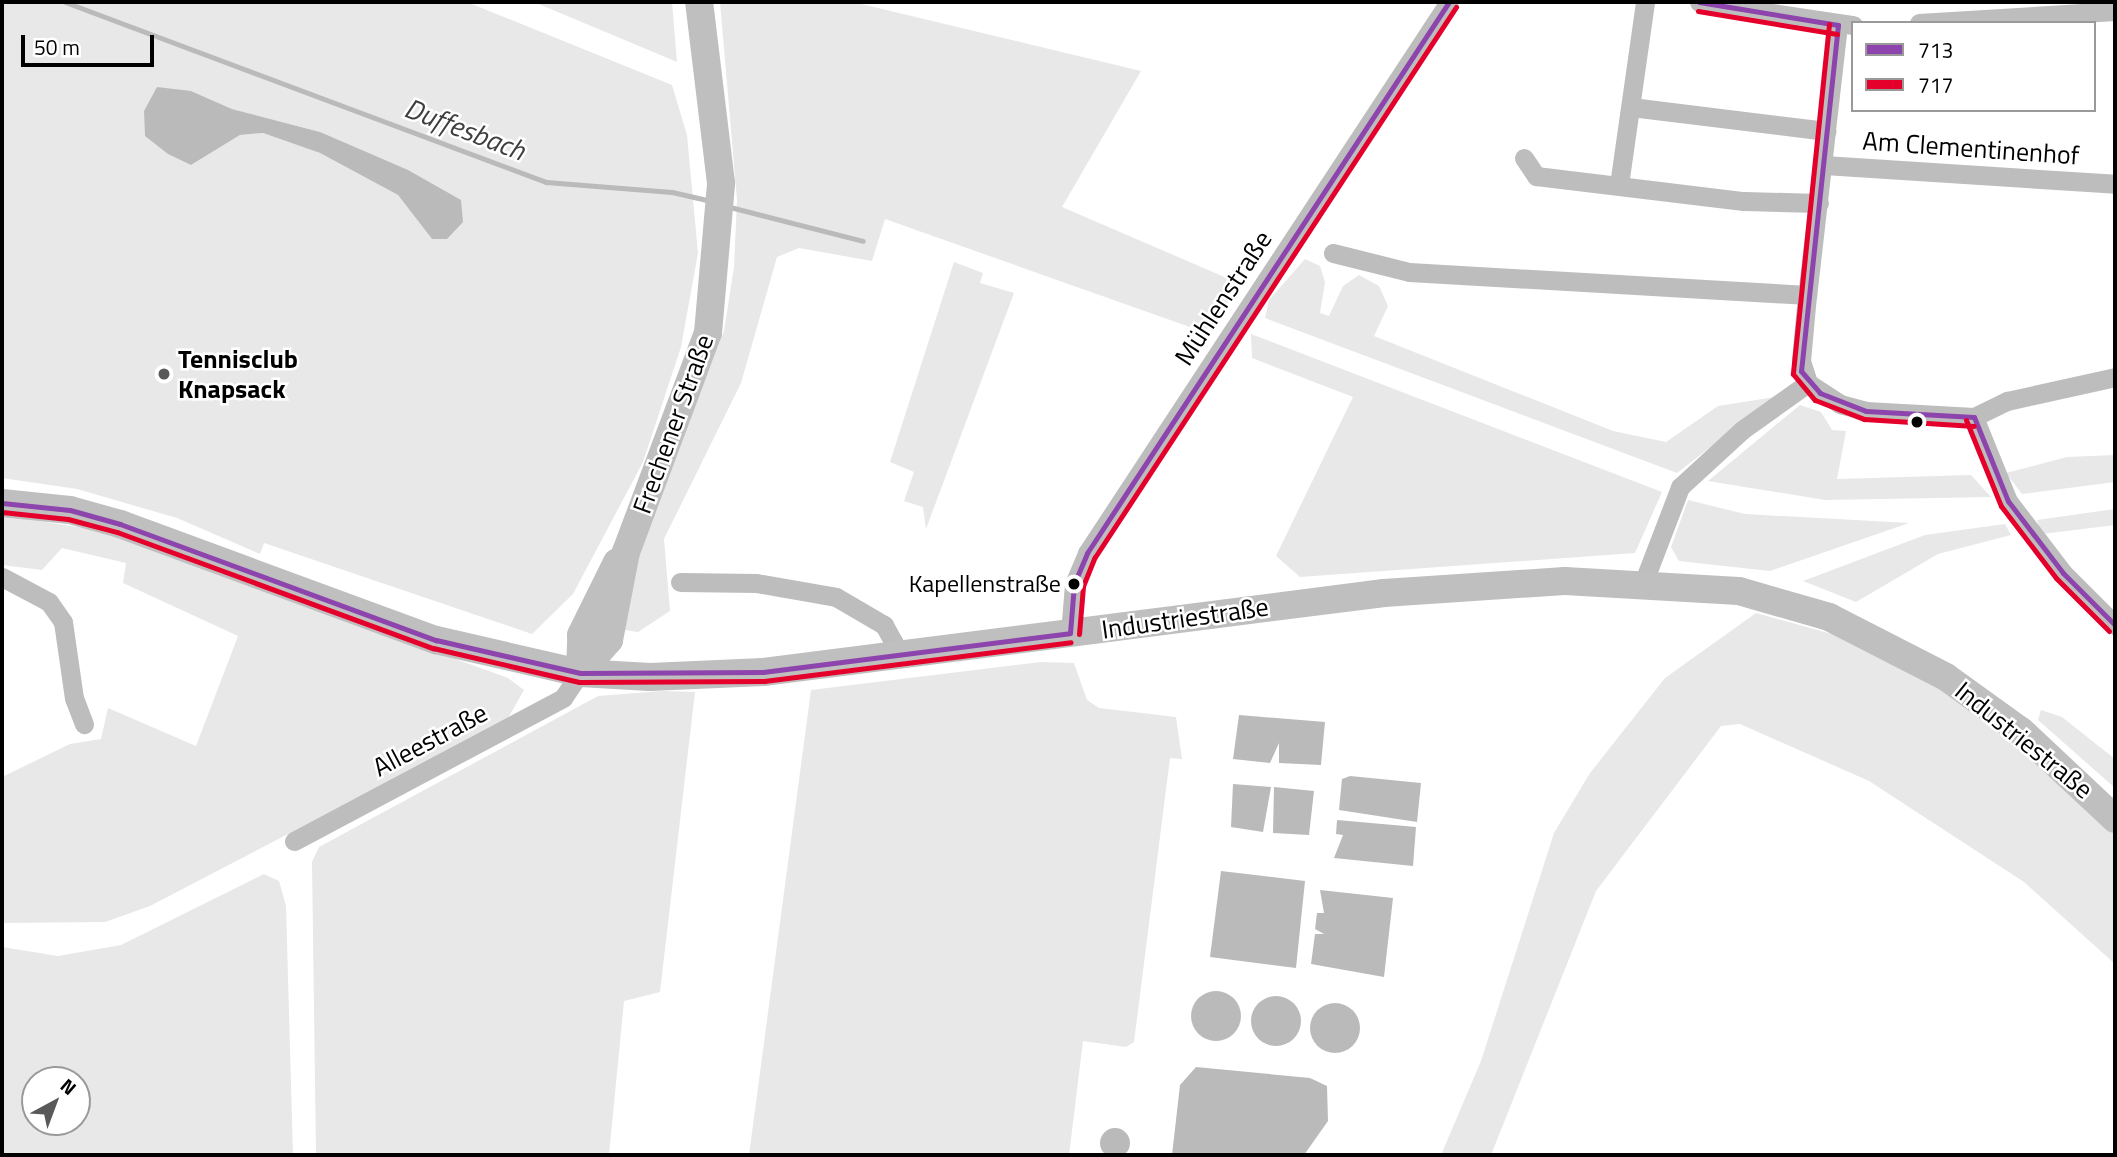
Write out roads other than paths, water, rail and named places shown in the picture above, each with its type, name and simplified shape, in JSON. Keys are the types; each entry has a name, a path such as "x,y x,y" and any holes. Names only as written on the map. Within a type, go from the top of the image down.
{"main road":[{"name":"Frechener Straße","path":"580,673 609,640 626,552 708,333 722,220 721,183 699,2"},
{"name":"Industriestraße","path":"2,503 69,510 120,524 436,640 580,673 763,672 1384,593 1644,581 1772,598 1852,626 1978,698 2115,819"}],"street":[{"name":"Mühlenstraße","path":"1070,634 1074,584 1087,553 1449,2"},
{"path":"1619,186 1645,2"},
{"path":"1699,2 1845,25 1827,131 1807,295 1801,371 1808,383 1840,404 1866,411 1974,417 2007,401 2115,377"},
{"path":"1939,21 2049,10 2115,11"},
{"path":"1631,107 1827,131"},
{"path":"1524,159 1536,176 1819,203"},
{"name":"Am Clementinenhof","path":"1824,165 2115,184"},
{"path":"1333,253 1409,272 1807,295"},
{"path":"1644,581 1680,487 1742,430 1808,383"},
{"path":"1974,417 1991,472 2020,520 2115,625"},
{"path":"2,577 49,601 63,622 74,698 84,724"},
{"path":"680,582 756,583 836,597 884,625 900,654"},
{"name":"Alleestraße","path":"293,841 563,698 580,673"}],"waterway":[{"name":"Duffesbach","path":"65,2 546,182 672,192 710,201"},
{"name":"Duffesbach","path":"726,206 863,241"}],"place":[{"name":"Tennisclub Knapsack","path":"164,374"},
{"name":"Kapellenstraße","path":"1074,584"}]}
